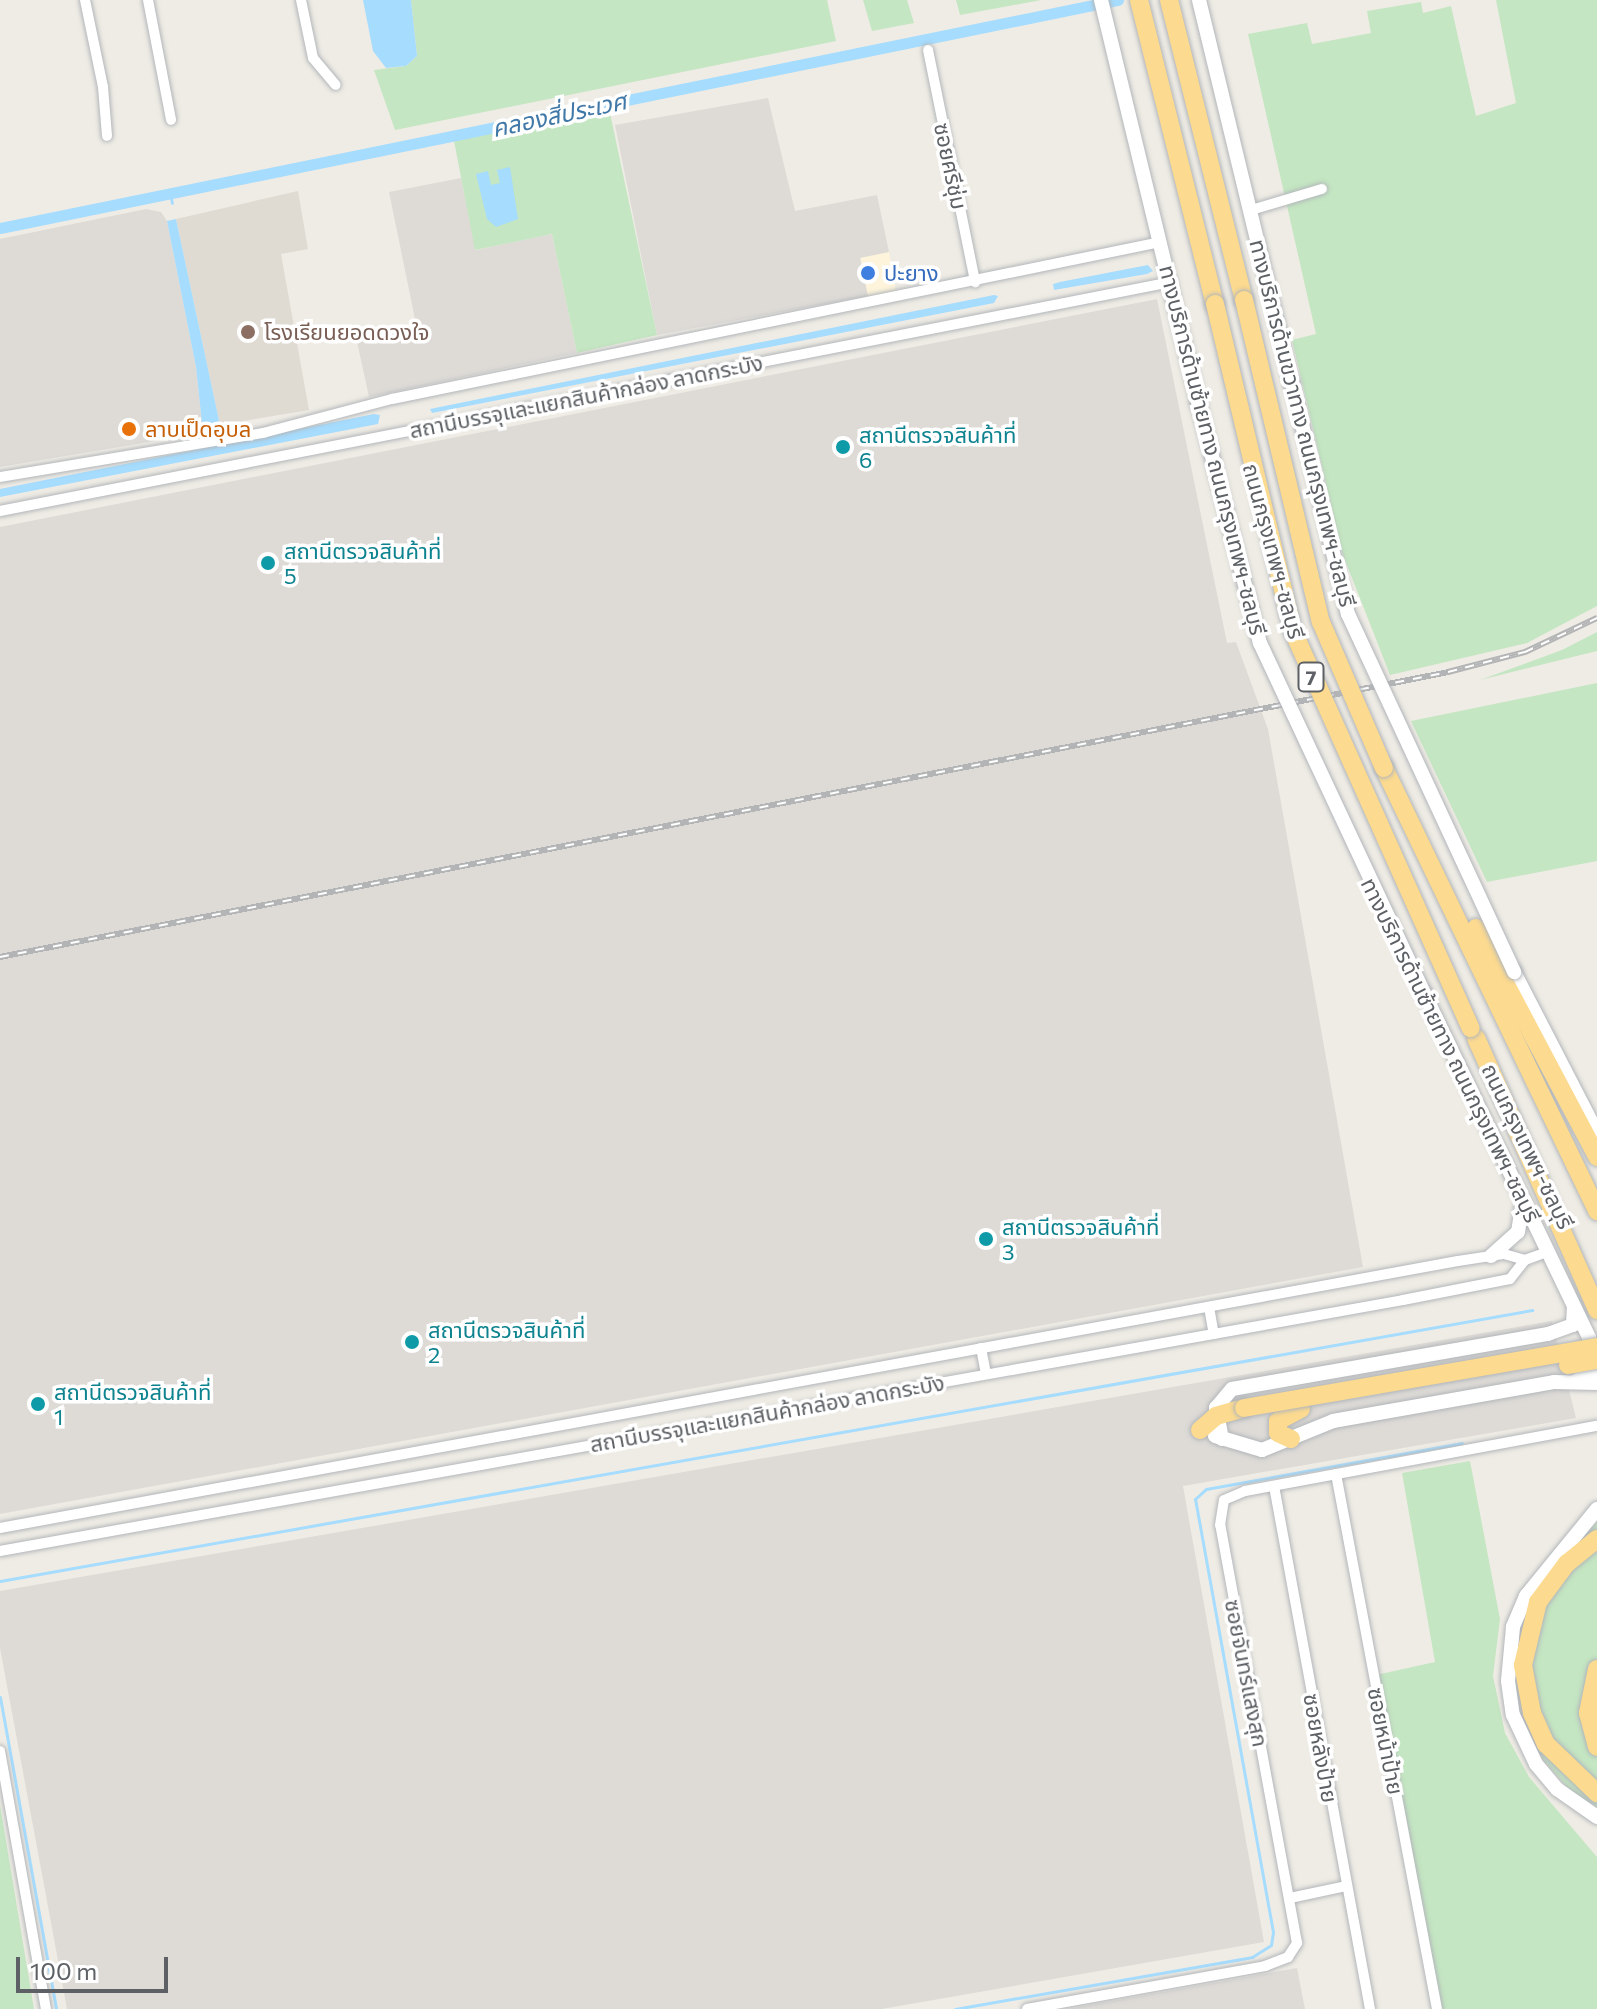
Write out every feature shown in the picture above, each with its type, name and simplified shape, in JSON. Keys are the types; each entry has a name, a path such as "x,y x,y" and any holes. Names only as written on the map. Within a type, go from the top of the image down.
{"highway":[{"name":"ถนนกรุงเทพฯ-ชลบุรี","path":"1139,0 1293,631 1474,1033 1597,1289"},
{"name":"ถนนกรุงเทพฯ-ชลบุรี","path":"1169,0 1321,622 1415,830 1597,1211"},
{"path":"1415,830 1467,911 1597,1157"},
{"path":"1474,1033 1597,1310"},
{"path":"1580,1177 1597,1196"},
{"path":"1200,1430 1216,1416 1244,1408 1597,1347"},
{"path":"1291,1439 1278,1433 1278,1421 1301,1409 1597,1360"},
{"path":"1597,1539 1567,1563 1538,1602 1523,1665 1532,1713 1546,1744 1597,1793"},
{"path":"1597,1669 1588,1713 1597,1747"}],"main road":[{"name":"ทางบริการด้านซ้ายทาง ถนนกรุงเทพฯ-ชลบุรี","path":"1101,0 1260,643 1589,1338 1593,1365 1591,1372 1576,1381"},
{"name":"ทางบริการด้านขวาทาง ถนนกรุงเทพฯ-ชลบุรี","path":"1199,0 1257,208 1292,383 1348,614 1514,972 1597,1133"},
{"path":"1491,1256 1518,1232 1523,1196"},
{"path":"1222,1439 1216,1416 1222,1395 1232,1389 1412,1361 1565,1329 1575,1319 1573,1303"},
{"path":"1200,1430 1262,1450 1333,1421 1576,1381 1597,1383"},
{"path":"1597,1509 1526,1596 1513,1627 1508,1681 1513,1715 1536,1764 1557,1789 1597,1817"}],"street":[{"path":"85,0 103,87 107,136"},
{"path":"148,0 171,120"},
{"path":"301,0 313,58 336,85"},
{"name":"ซอยศรีชุ่ม","path":"928,50 975,282"},
{"path":"1257,208 1322,189"},
{"name":"สถานีบรรจุและแยกสินค้ากล่อง ลาดกระบัง","path":"0,477 171,452 316,421 392,399 1161,242"},
{"name":"สถานีบรรจุและแยกสินค้ากล่อง ลาดกระบัง","path":"0,511 1172,282"},
{"path":"1525,1260 1547,1252"},
{"name":"สถานีบรรจุและแยกสินค้ากล่อง ลาดกระบัง","path":"0,1528 1491,1256 1525,1260"},
{"name":"สถานีบรรจุและแยกสินค้ากล่อง ลาดกระบัง","path":"0,1551 1510,1279 1525,1260"},
{"path":"1209,1307 1214,1334"},
{"path":"981,1348 986,1374"},
{"name":"ซอยจันทร์แสงสุก","path":"1027,2009 1265,1966 1288,1957 1297,1943 1219,1518 1229,1497 1597,1426"},
{"name":"ซอยหน้าป้าย","path":"1336,1474 1437,2009"},
{"name":"ซอยหลังป้าย","path":"1274,1486 1370,2009"},
{"path":"0,1751 46,2009"},
{"path":"1290,1898 1346,1886"}],"shaded area":[{"path":"768,98 795,211 877,195 889,252 860,258 868,296 657,335 615,125"},
{"path":"461,178 476,250 552,234 577,353 369,397 357,342 417,329 389,192"},
{"name":"โรงเรียนยอดดวงใจ","path":"298,191 308,249 281,254 309,410 220,425 176,219"},
{"path":"146,209 161,212 167,221 196,367 203,433 0,467 0,239"},
{"path":"889,252 896,291 867,296 860,257"},
{"path":"1157,299 1227,643 1236,642 1268,729 1363,1267 0,1514 0,527"},
{"path":"1552,1321 1576,1418 1183,1486 1264,1942 882,2009 67,2009 0,1648 0,1591"},
{"path":"1297,1968 1305,2009 1068,2009"}],"green space":[{"path":"411,0 827,0 836,41 395,130 374,70 406,66 417,56"},
{"path":"863,0 907,0 914,23 872,31"},
{"path":"956,0 1041,0 960,15"},
{"path":"1496,0 1597,0 1597,606 1527,643 1390,675 1343,555 1292,340 1316,334 1248,34 1307,23 1312,44 1371,33 1367,11 1421,2 1423,13 1451,6 1476,116 1516,103"},
{"path":"609,108 657,335 577,353 552,234 475,250 454,141"},
{"path":"1597,632 1597,651 1480,680 1562,650"},
{"path":"1597,683 1597,861 1487,882 1411,721"},
{"path":"1470,1461 1500,1619 1493,1676 1505,1733 1529,1777 1597,1857 1597,2009 1439,2009 1376,1675 1435,1662 1402,1473"},
{"path":"1597,1522 1597,1807 1571,1791 1543,1760 1523,1721 1514,1667 1522,1619 1569,1550"},
{"path":"0,1805 34,2009 0,2009"}],"water":[{"path":"363,0 411,0 417,56 406,66 386,68 373,51"},
{"path":"510,167 518,219 496,227 487,219 476,174 488,171 491,185 500,183 497,170"},
{"path":"176,219 220,425 203,433 196,367 167,221"},
{"path":"1148,265 1153,271 1147,274 1054,290 1053,284 1060,282"},
{"path":"998,296 994,303 432,413 430,409"},
{"path":"380,415 378,424 0,497 0,489"}],"waterway":[{"name":"คลองสี่ประเวศ","path":"0,228 1118,0"},
{"path":"170,193 172,203"},
{"path":"0,1581 1532,1310"},
{"path":"955,2009 1252,1957 1271,1945 1273,1932 1195,1499 1206,1489 1462,1443"},
{"path":"0,1697 56,2009"}],"railway":[{"path":"0,957 1448,672 1525,652 1597,618"}],"place":[{"name":"ปะยาง","path":"868,273"},
{"name":"โรงเรียนยอดดวงใจ","path":"248,332"},
{"name":"ลาบเป็ดอุบล","path":"129,429"},
{"name":"สถานีตรวจสินค้าที่ 6","path":"843,447"},
{"name":"สถานีตรวจสินค้าที่ 5","path":"268,563"},
{"name":"สถานีตรวจสินค้าที่ 3","path":"986,1239"},
{"name":"สถานีตรวจสินค้าที่ 2","path":"412,1342"},
{"name":"สถานีตรวจสินค้าที่ 1","path":"38,1404"}]}
